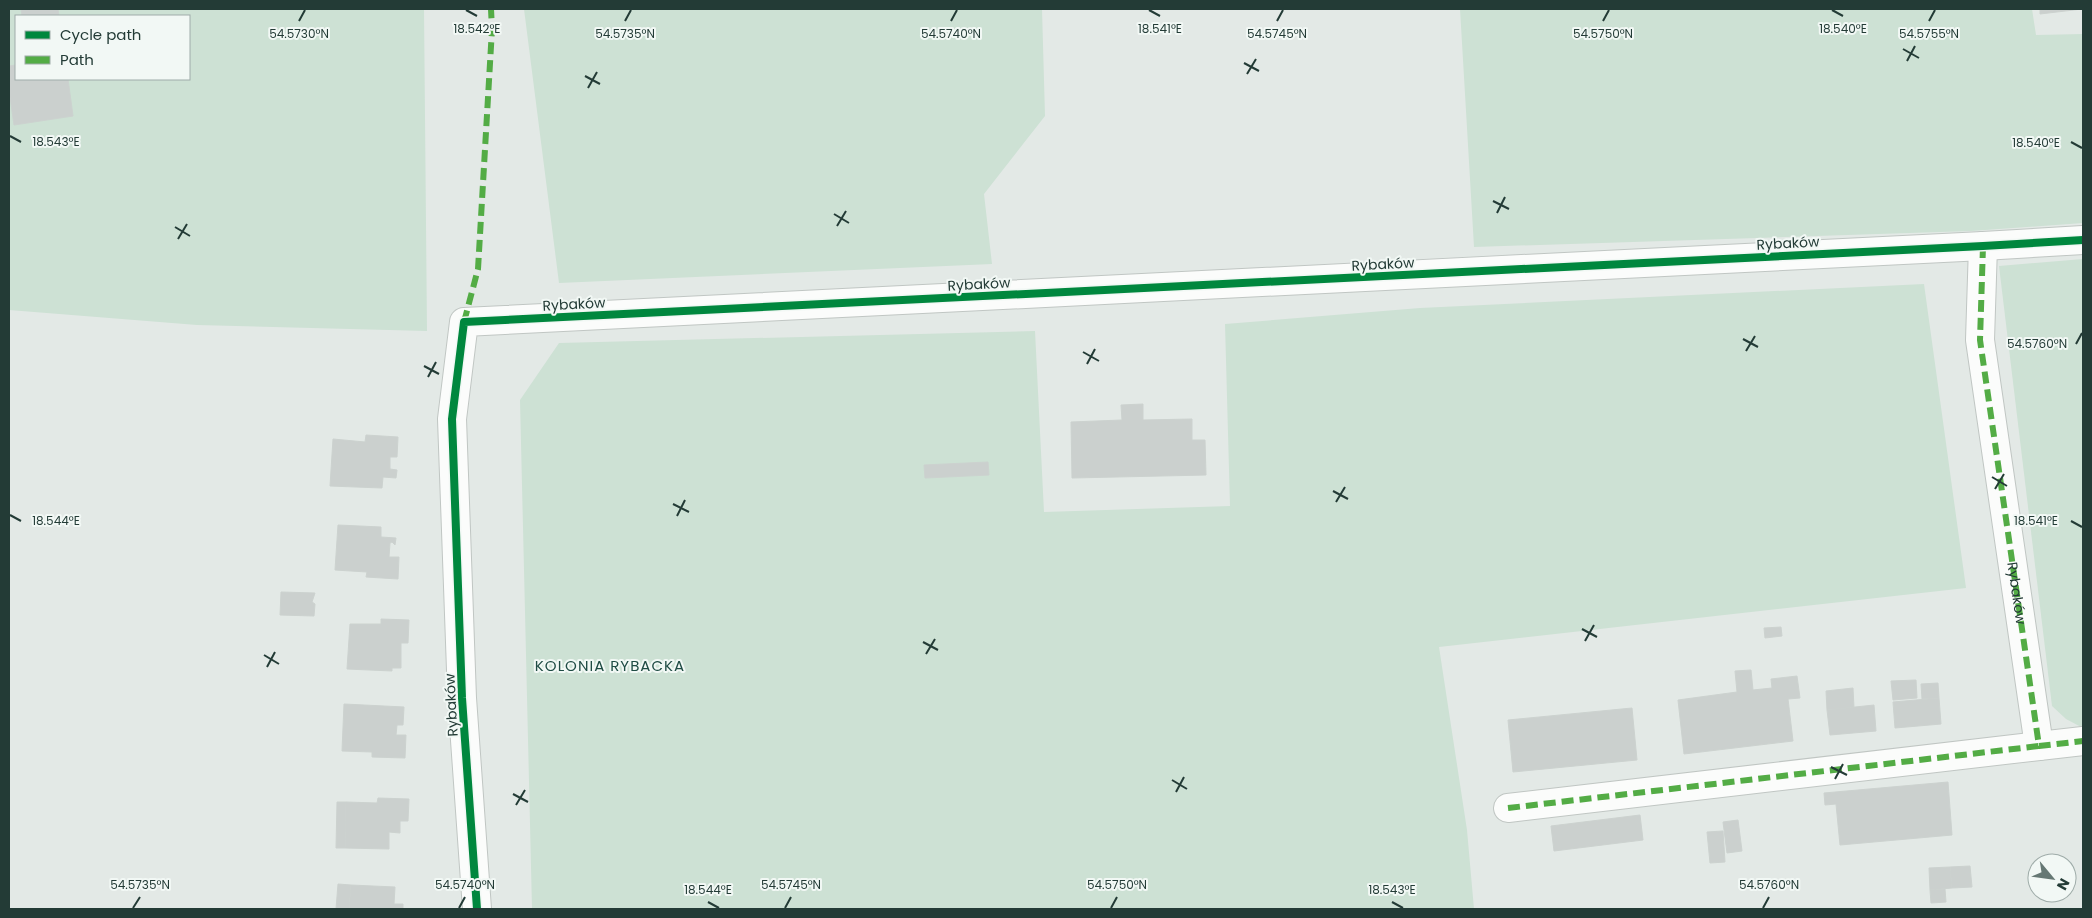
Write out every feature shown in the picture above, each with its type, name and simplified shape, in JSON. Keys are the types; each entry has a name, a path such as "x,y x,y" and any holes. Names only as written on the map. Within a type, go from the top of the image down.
{"street":[{"name":"Rybaków","path":"478,909 462,698 452,419 464,322 2083,240"},
{"name":"Rybaków","path":"1983,246 1980,340 2039,746"},
{"path":"1508,808 2083,741"}],"green space":[{"path":"9,9 424,9 427,331 197,325 9,310"},
{"path":"524,9 1042,9 1045,116 984,194 992,264 559,283"},
{"path":"1460,9 2032,9 2036,35 2083,34 2083,223 1971,231 1474,247"},
{"path":"2083,259 2083,728 2066,719 2052,706 1999,266"},
{"path":"1924,284 1966,588 1439,647 1467,830 1474,909 532,909 520,400 559,343 1035,331 1044,512 1230,506 1225,324 1420,308"}],"building":[{"path":"21,9 58,9 59,15 22,15"},
{"path":"2040,9 2082,9 2040,14"},
{"path":"15,65 15,80 68,80 73,116 14,125 9,90 9,66"},
{"path":"1143,404 1143,420 1192,419 1192,440 1205,440 1206,475 1072,478 1071,422 1122,420 1121,405"},
{"path":"366,435 398,437 397,457 390,457 390,469 397,470 396,478 383,477 382,488 330,486 333,439 365,442"},
{"path":"988,462 989,475 925,478 924,465"},
{"path":"338,525 381,527 381,537 396,538 395,545 392,542 390,543 389,557 399,557 398,579 366,577 367,572 335,570"},
{"path":"281,592 315,593 312,602 315,604 314,616 280,615"},
{"path":"381,619 409,620 408,643 401,643 401,668 392,668 392,671 347,669 350,624 381,624"},
{"path":"1781,627 1782,636 1765,638 1764,628"},
{"path":"1751,670 1753,690 1772,688 1771,679 1797,676 1800,698 1788,699 1793,741 1684,754 1678,700 1737,692 1735,671"},
{"path":"1916,680 1917,698 1893,700 1891,681"},
{"path":"1938,683 1939,698 1922,699 1921,684"},
{"path":"1853,688 1854,708 1827,710 1826,691"},
{"path":"1939,698 1941,724 1895,728 1893,702"},
{"path":"344,704 404,707 403,725 397,725 396,735 406,735 405,758 372,757 372,752 342,751"},
{"path":"1874,705 1876,731 1830,735 1827,710"},
{"path":"1632,708 1637,760 1513,772 1508,720"},
{"path":"1948,782 1952,835 1840,845 1836,804 1825,805 1824,793"},
{"path":"378,798 409,799 408,821 400,821 400,833 389,832 389,849 345,848 346,802 377,803"},
{"path":"337,802 346,802 345,848 336,848"},
{"path":"1640,815 1643,840 1554,851 1551,826"},
{"path":"1738,820 1742,851 1727,853 1723,822"},
{"path":"1723,831 1725,862 1710,863 1707,832"},
{"path":"1970,866 1972,887 1952,888 1950,867"},
{"path":"1950,867 1952,888 1930,890 1929,868"},
{"path":"338,884 351,885 349,909 336,909"},
{"path":"351,885 395,887 394,904 403,904 403,909 349,909"},
{"path":"1945,889 1946,902 1931,903 1930,890"}],"marked path":[{"path":"464,322 478,269 492,29 491,9"},
{"path":"1983,246 1980,340 2039,746 2083,741"},
{"path":"1508,808 2039,746"}],"cycle path":[{"path":"477,909 462,698 452,419 464,322 2083,240"}],"district":[{"name":"KOLONIA RYBACKA","path":"610,665"}]}
